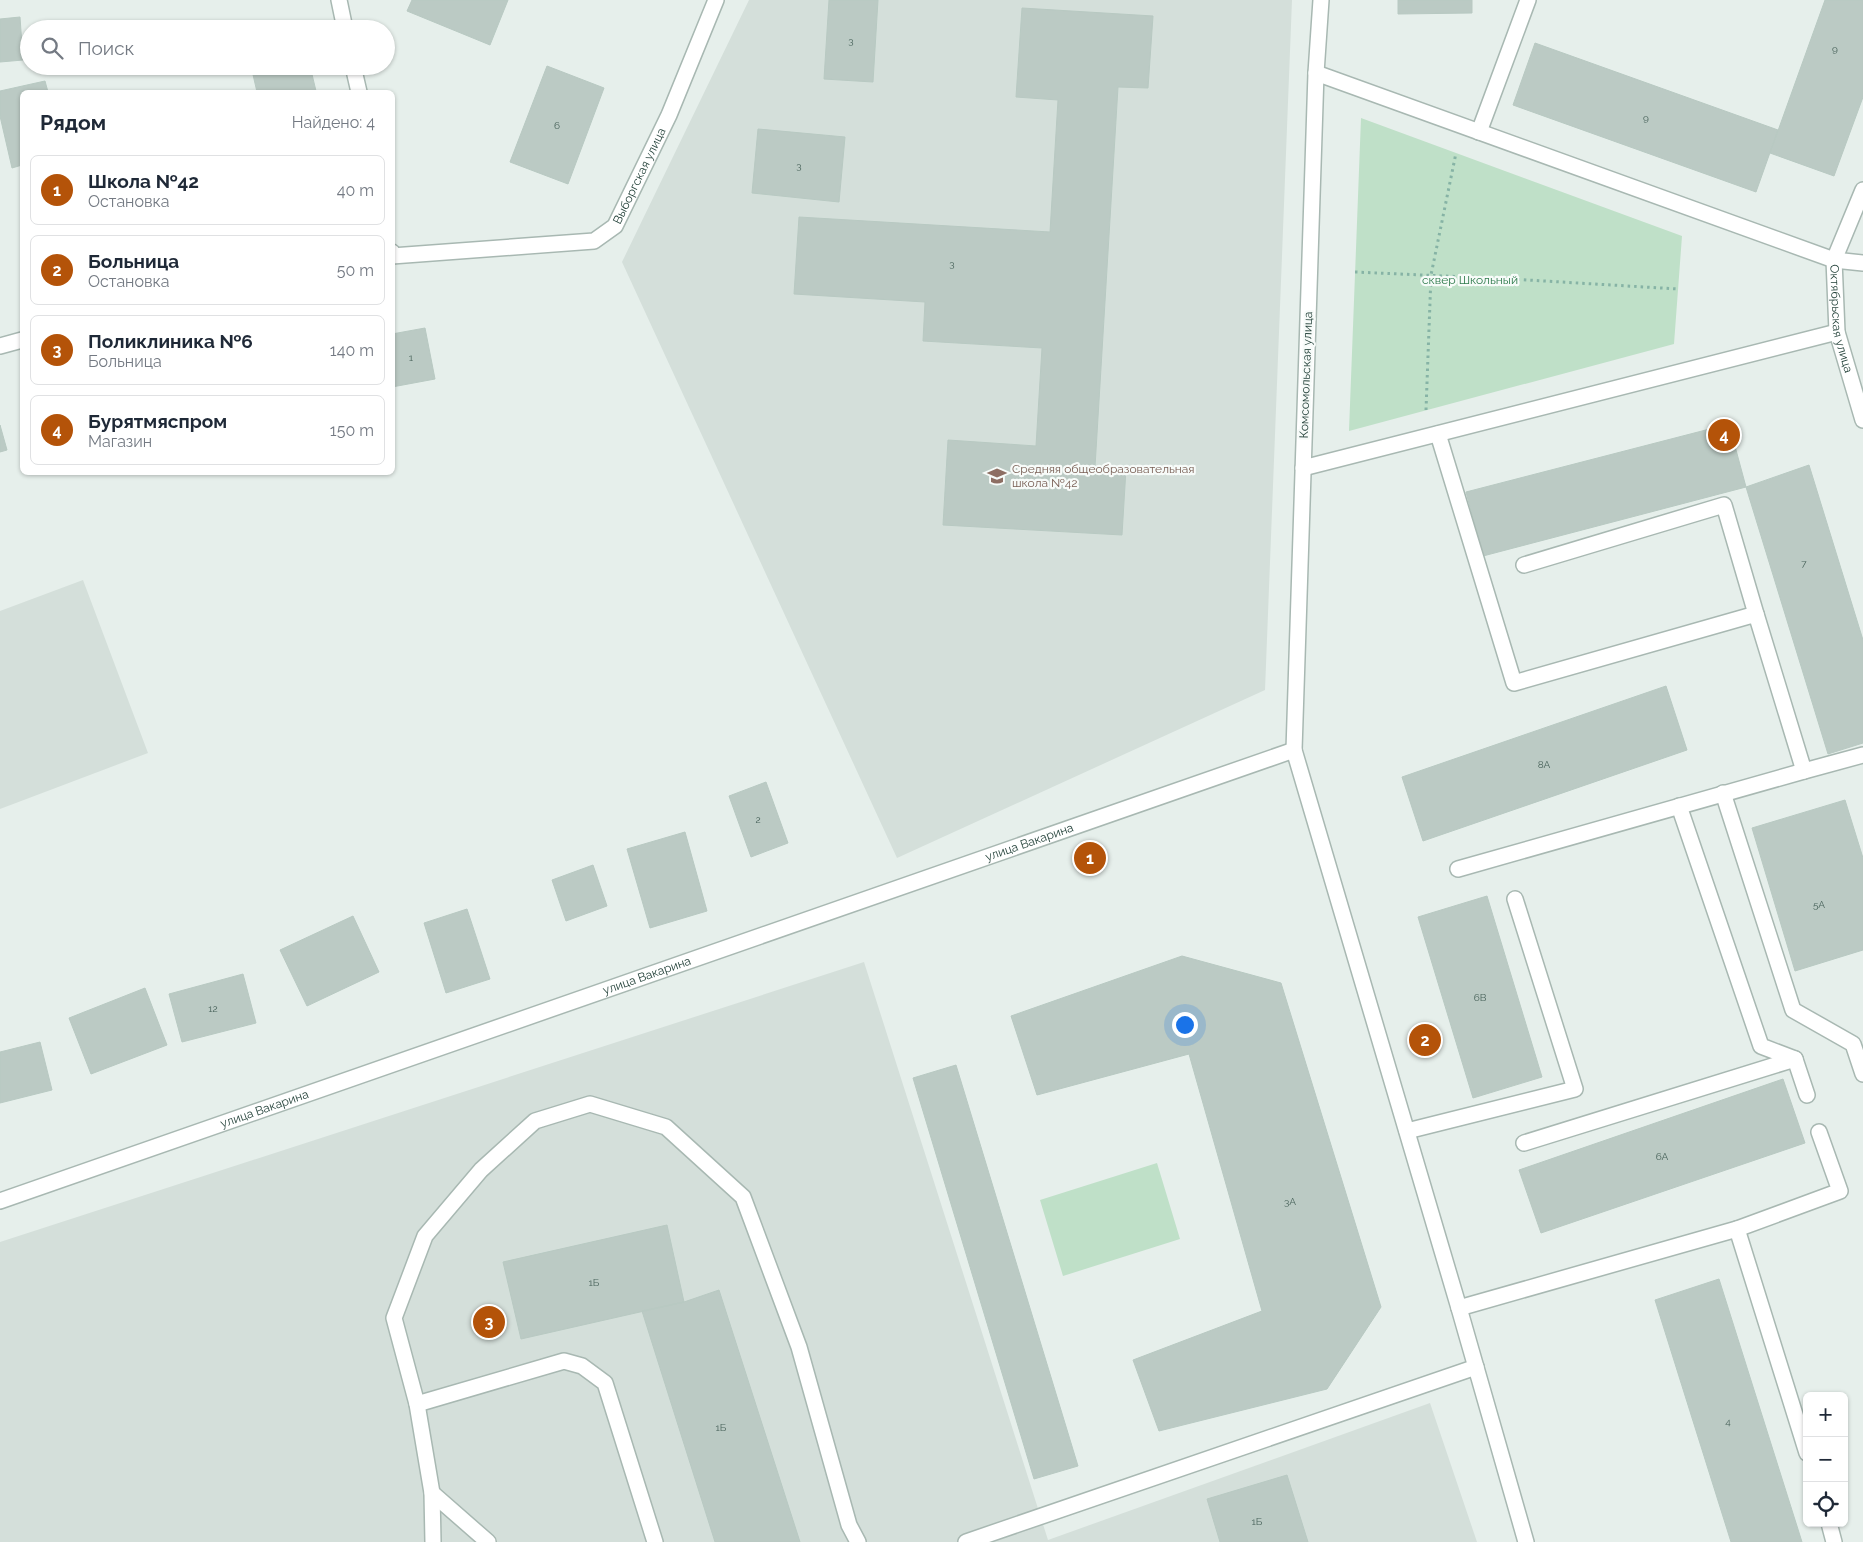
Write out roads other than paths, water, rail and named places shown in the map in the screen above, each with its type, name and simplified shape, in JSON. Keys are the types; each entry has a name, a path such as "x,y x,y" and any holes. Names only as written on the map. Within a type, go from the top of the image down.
{"street":[{"path":"339,0 344,20"},
{"name":"Выборгская улица","path":"395,254 594,242 615,226 670,115 716,0"},
{"name":"Комсомольская улица","path":"1321,0 1316,73 1294,750 1526,1542"},
{"path":"1479,132 1528,0"},
{"path":"1316,73 1834,260 1863,263"},
{"path":"355,75 359,90"},
{"name":"Октябрьская улица","path":"1863,190 1834,260 1837,332 1863,420"},
{"path":"1303,468 1837,332"},
{"path":"0,346 20,341"},
{"path":"1438,434 1514,683 1756,614"},
{"path":"1524,565 1724,505 1804,771"},
{"name":"улица Вакарина","path":"0,1201 1294,750"},
{"path":"1458,870 1723,793 1863,755"},
{"path":"1723,793 1793,1010 1853,1044 1863,1074"},
{"path":"1679,806 1761,1046 1795,1059"},
{"path":"1407,1132 1576,1089 1515,900"},
{"path":"1795,1059 1807,1095"},
{"path":"1524,1143 1795,1059"},
{"path":"433,1542 432,1493 417,1404 394,1318 425,1236 481,1170 535,1121 590,1104 666,1127 743,1197 799,1347 849,1525 858,1542"},
{"path":"1459,1308 1737,1228 1840,1191 1819,1132"},
{"path":"1737,1228 1803,1440"},
{"path":"417,1404 564,1361 582,1366 605,1383 655,1542"},
{"path":"966,1542 1476,1367"},
{"path":"432,1493 488,1542"},
{"path":"1829,1527 1834,1542"}],"place":[{"name":"Бурятмяспром","path":"1724,435"},
{"name":"Средняя общеобразовательная школа №42","path":"997,476"},
{"name":"Школа №42","path":"1090,858"},
{"name":"Больница","path":"1425,1040"},
{"name":"Поликлиника №6","path":"489,1322"}],"park label":[{"name":"сквер Школьный","path":"1470,280"}]}
